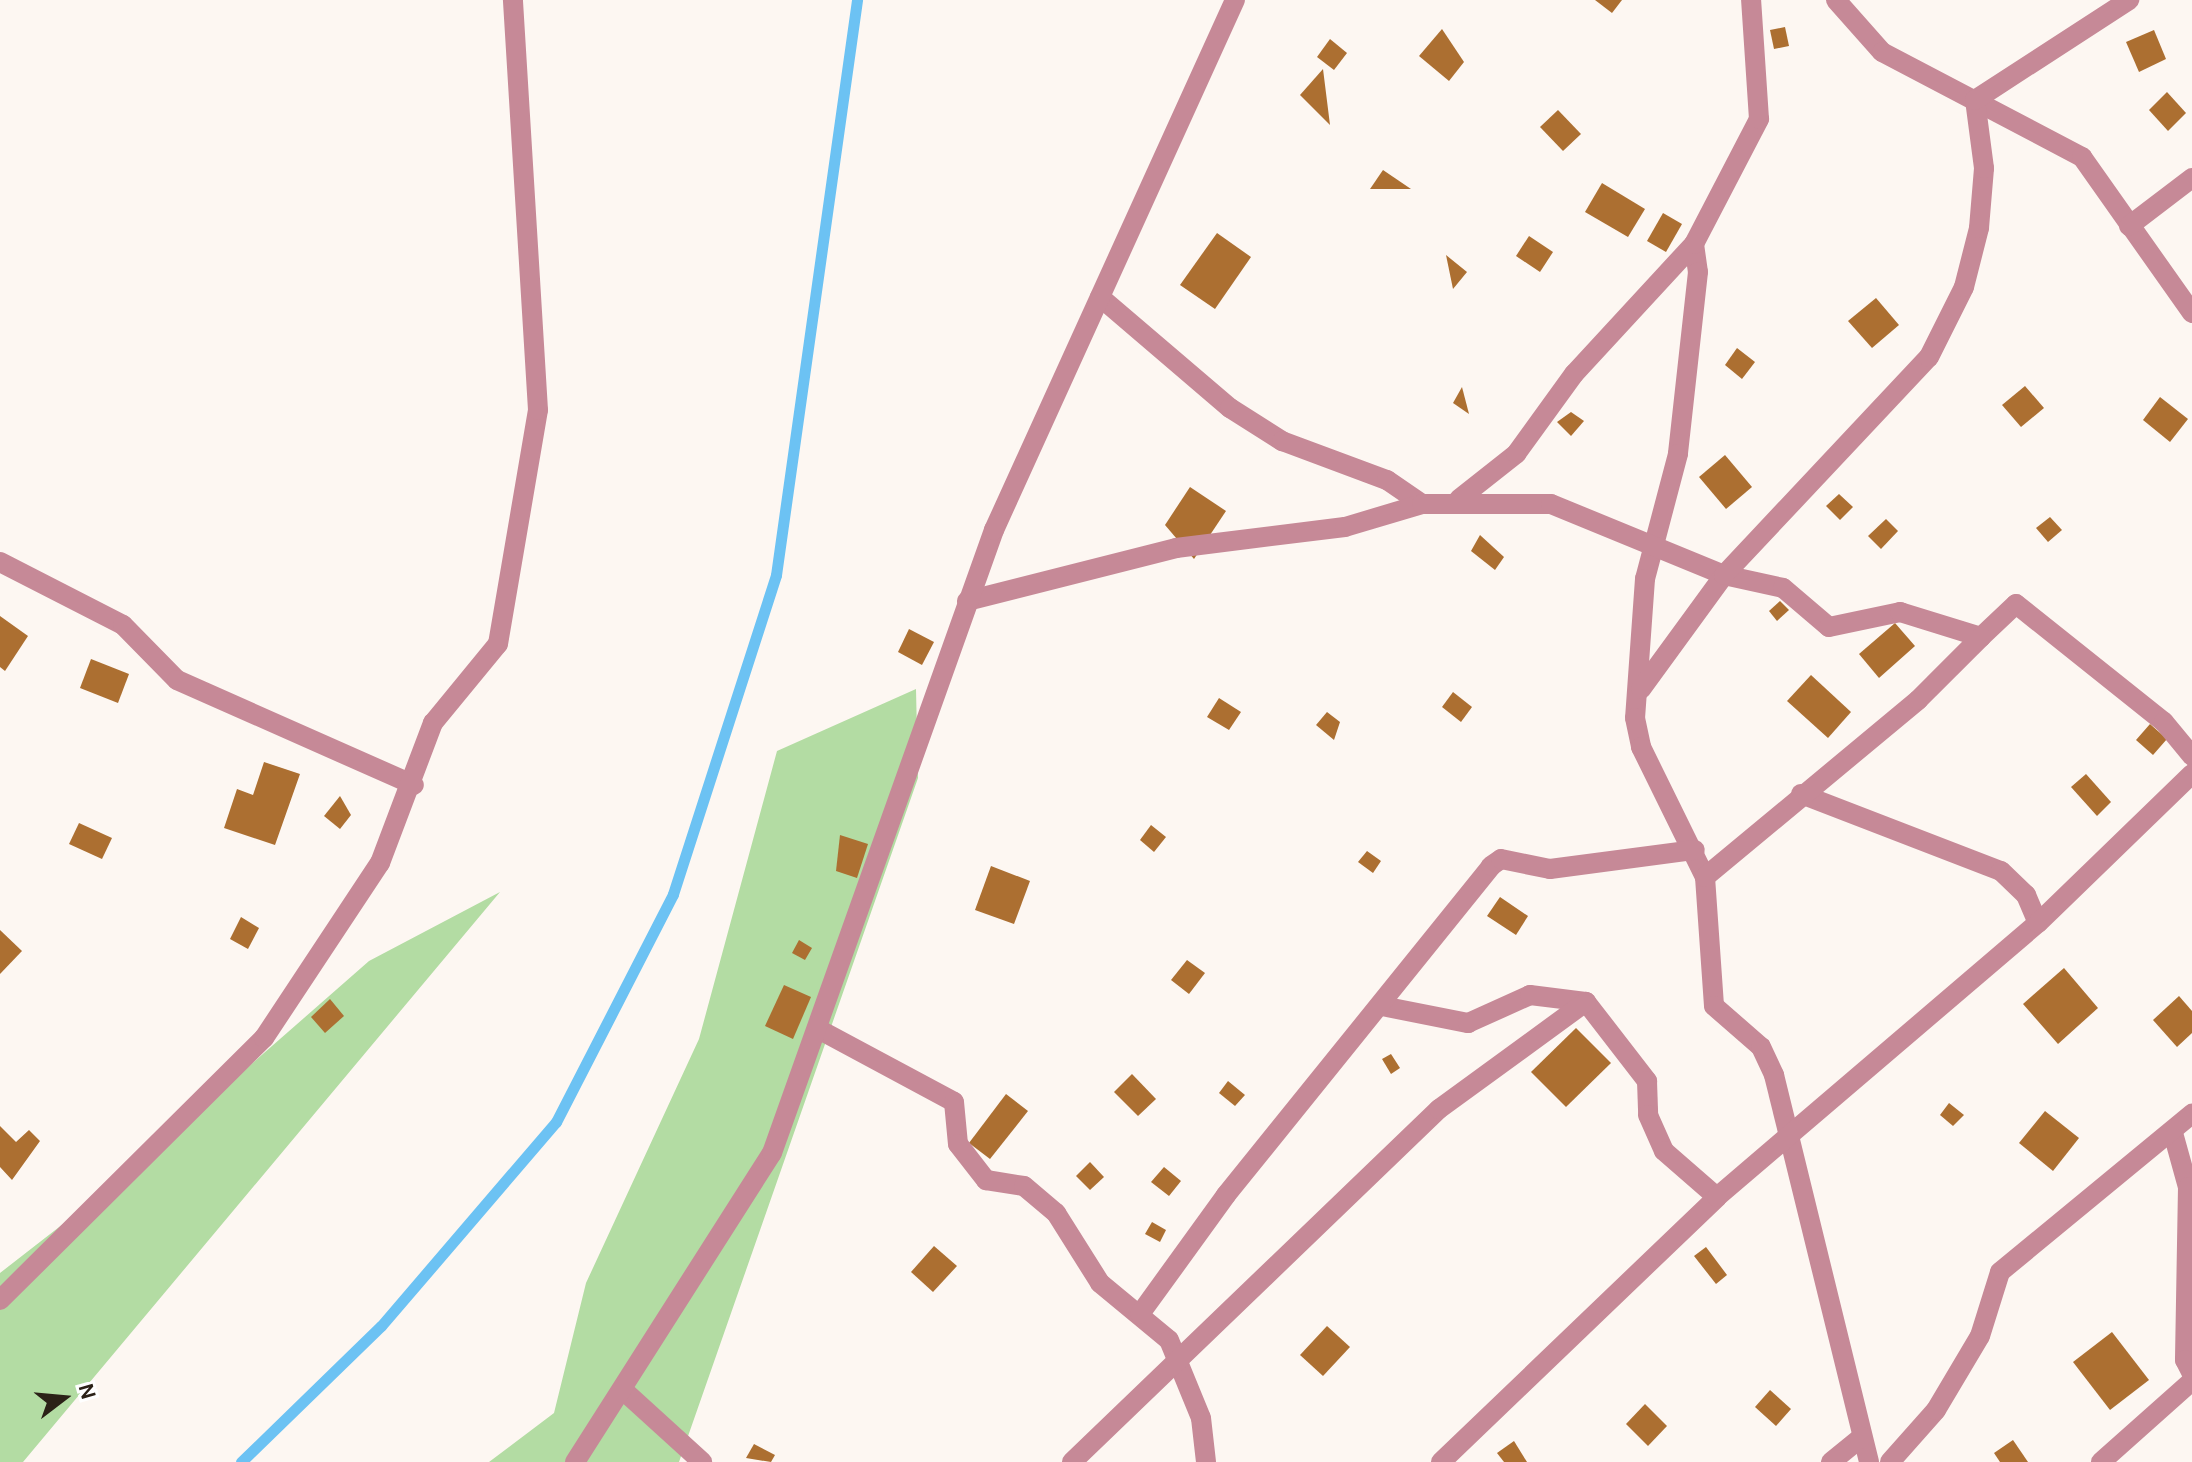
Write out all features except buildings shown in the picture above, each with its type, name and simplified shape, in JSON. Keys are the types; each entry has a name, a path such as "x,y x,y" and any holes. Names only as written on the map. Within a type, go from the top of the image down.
{"street":[{"path":"0,1300 264,1038 380,863 414,785 433,723 498,644 527,509 538,410 513,0"},
{"path":"575,1462 772,1153 820,1030 967,601 1235,0"},
{"path":"1459,499 1516,454 1574,374 1694,244 1759,119 1751,0"},
{"path":"1836,0 1882,52 2082,157 2192,313"},
{"path":"1975,100 2129,0"},
{"path":"1638,695 1724,575 1929,357 1964,287 1979,228 1984,168 1975,100"},
{"path":"2129,226 2192,178"},
{"path":"1694,244 1698,272 1678,454 1657,545 1645,579 1638,695 1641,747 1695,850 1705,877 1713,936 1708,992 1714,1006 1761,1047 1785,1140 1812,1213 1869,1462"},
{"path":"1100,297 1230,408 1282,441 1387,480 1422,504"},
{"path":"967,601 1176,548 1345,527 1422,504 1459,499 1551,504 1724,575 1783,588 1829,627 1900,612 1981,637"},
{"path":"0,562 123,625 177,680 414,785"},
{"path":"1705,877 1801,794 1918,700 2016,604 2164,722 2192,756"},
{"path":"1441,1462 1717,1197 2038,923 2192,774"},
{"path":"1801,794 2001,871 2026,895 2038,923"},
{"path":"1140,1314 1226,1195 1501,859 1550,869 1695,850"},
{"path":"1382,1006 1468,1023 1530,995 1586,1002 1647,1081 1648,1115 1664,1151 1717,1197"},
{"path":"1072,1462 1439,1109 1586,1002"},
{"path":"820,1030 954,1102 958,1144 986,1180 1024,1186 1056,1213 1100,1283 1140,1314 1181,1360 1201,1418 1206,1462"},
{"path":"1890,1462 1936,1410 1980,1336 2000,1272 2173,1133 2192,1114"},
{"path":"2173,1133 2188,1187 2185,1360 2192,1374"},
{"path":"2101,1462 2192,1381"},
{"path":"623,1390 702,1462"},
{"path":"1831,1462 1862,1437"}],"green space":[{"path":"916,689 918,778 679,1462 489,1462 554,1413 586,1283 699,1039 777,751"},
{"path":"500,892 23,1462 0,1462 0,1273 117,1182 369,961"}],"waterway":[{"path":"241,1462 381,1326 556,1122 673,894 776,575 857,0"}]}
